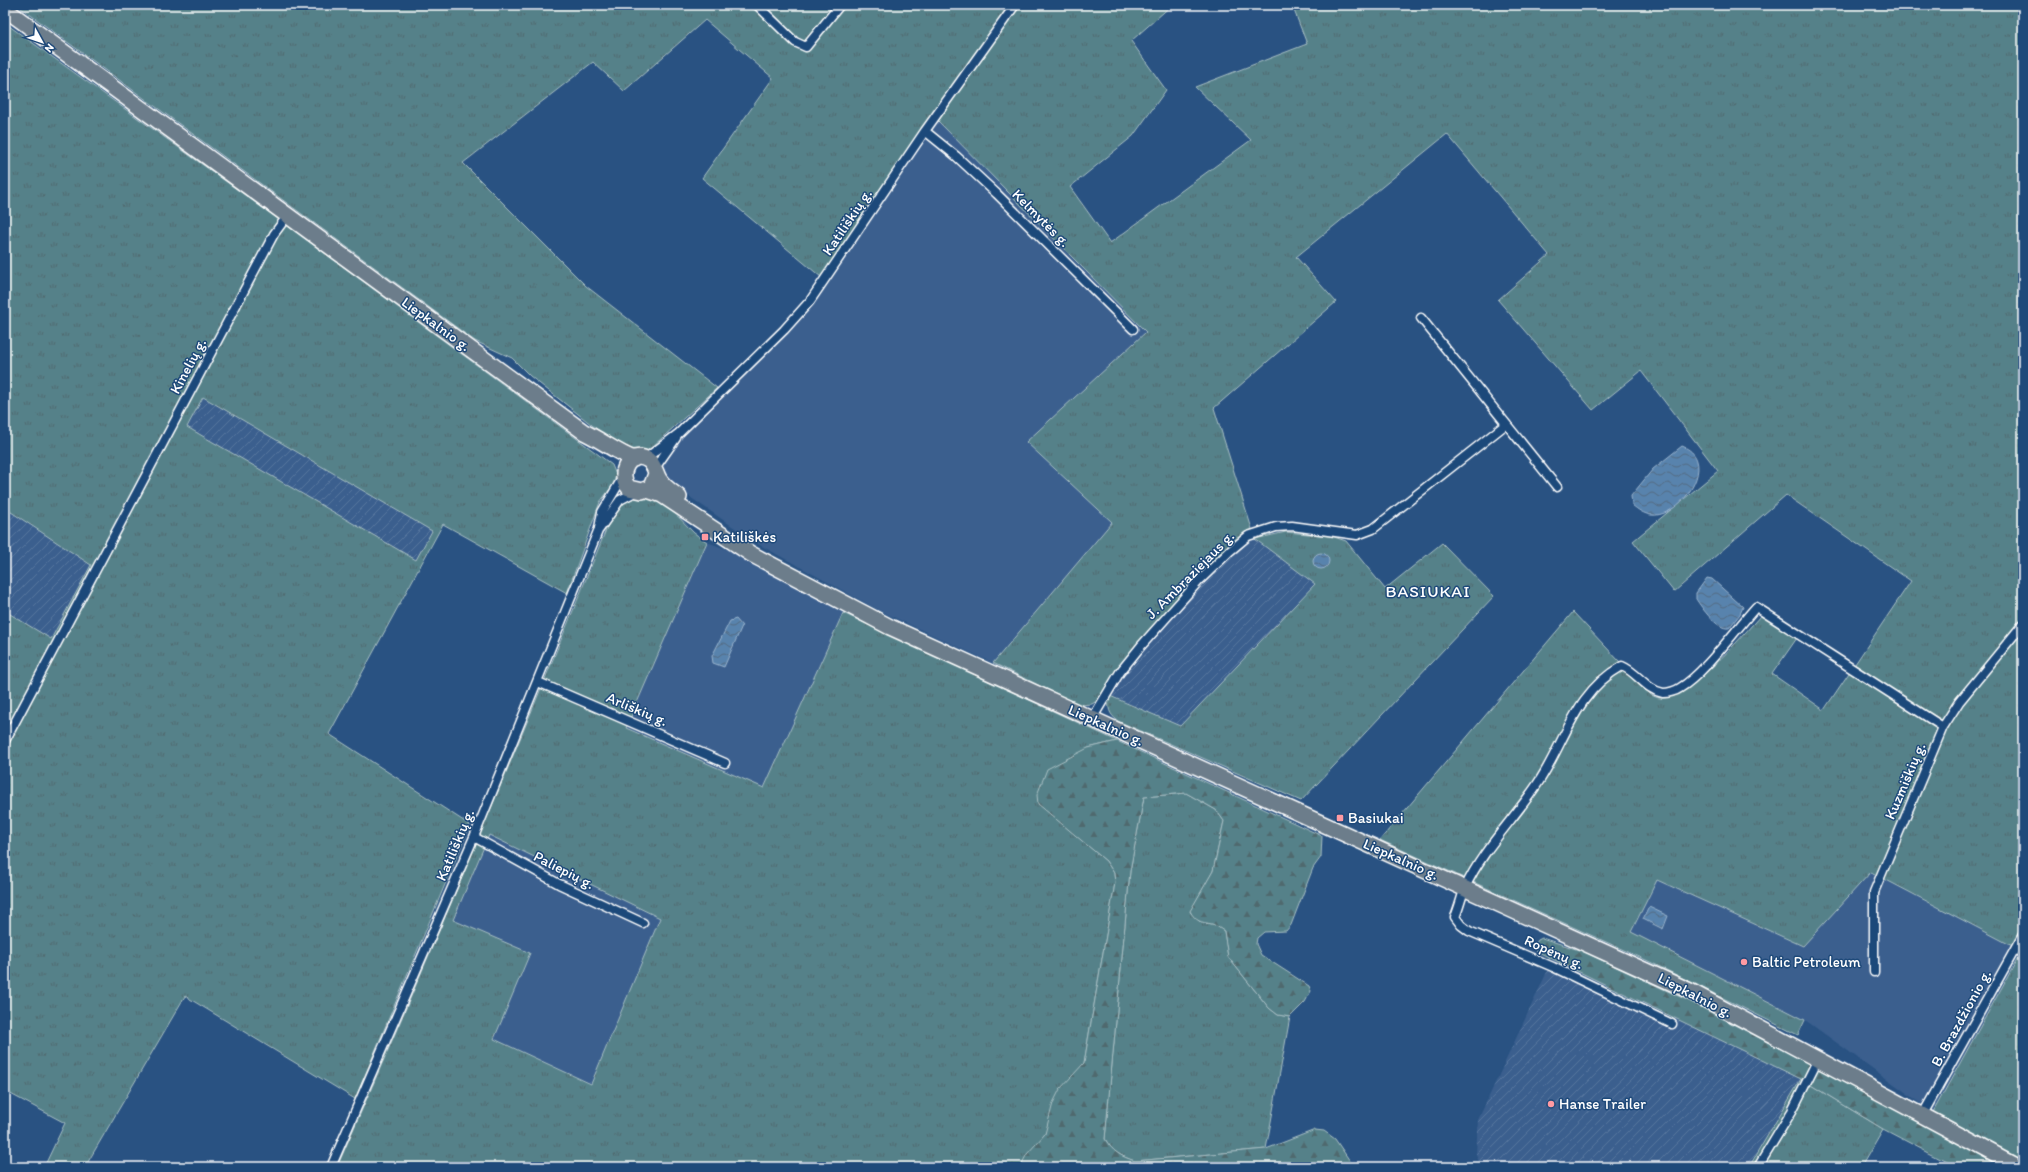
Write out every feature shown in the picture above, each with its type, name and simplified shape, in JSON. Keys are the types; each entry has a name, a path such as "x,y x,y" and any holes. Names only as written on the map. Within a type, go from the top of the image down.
{"highway":[{"name":"Liepkalnio g.","path":"5,9 584,432 620,453 647,465 672,492 764,554 776,566"},
{"name":"Liepkalnio g.","path":"584,432 592,443 614,460 623,474 629,488 662,495 751,554 841,602 890,627 1690,991 1923,1114 2019,1167"},
{"path":"623,474 627,464 647,465 654,483 642,490"}],"street":[{"path":"757,5 795,42 806,47 840,5"},
{"name":"Katiliškių g.","path":"647,465 784,330 810,301 925,131 1015,5"},
{"name":"Kelmytės g.","path":"925,131 951,152 997,194 1133,329"},
{"name":"Kinelių g.","path":"5,741 274,234 288,215"},
{"path":"1421,318 1505,425 1557,487"},
{"name":"J. Ambraziejaus g.","path":"1092,719 1120,672 1140,646 1198,582 1248,536 1276,527 1292,526 1357,535 1364,533 1373,529 1505,425"},
{"name":"Katiliškių g.","path":"647,465 678,434"},
{"name":"Katiliškių g.","path":"331,1167 474,838 598,531 602,512 623,474"},
{"name":"Katiliškių g.","path":"598,531 620,500 642,490"},
{"path":"1465,888 1481,860 1551,763 1570,722 1591,691 1613,671 1622,666 1627,668 1652,688 1663,693 1680,688 1700,671 1756,606 1943,727"},
{"name":"Kuzmiškių g.","path":"1874,972 1874,892 1943,727 1959,702 2023,624"},
{"name":"Arliškių g.","path":"538,682 725,763"},
{"name":"Paliepių g.","path":"474,838 559,884 643,923"},
{"name":"Ropėnų g.","path":"1465,888 1455,917 1461,925 1469,931 1553,967 1672,1024"},
{"name":"B. Brazdžionio g.","path":"1923,1114 2023,935"},
{"path":"1758,1167 1792,1111 1818,1059"}],"shaded area":[{"path":"938,121 1146,332 1026,442 1112,522 993,663 880,611 758,544 671,484 659,468 665,457 680,439 788,332 810,307"},
{"path":"202,397 432,531 416,561 187,427"},
{"path":"5,508 91,565 51,639 5,611"},
{"path":"1252,529 1255,539 1315,584 1180,726 1103,692 1131,653 1190,583"},
{"path":"707,542 745,556 843,613 764,789 626,728"},
{"path":"489,835 660,918 591,1084 494,1039 530,953 453,920"},
{"path":"1870,872 2022,951 1933,1112 1805,1020 1631,933 1657,880 1803,946"},
{"path":"1553,959 1801,1079 1749,1167 1481,1167 1476,1154 1478,1120"}],"green space":[{"path":"17,5 1009,5 821,277 702,178 773,78 705,20 624,91 593,62 463,163 586,286 717,388 647,451 634,452 616,444 530,376 512,358 475,341"},
{"path":"1020,5 1172,5 1131,41 1166,90 1133,136 1070,187 1110,243 1251,140 1195,87 1307,44 1292,5 2023,5 2023,1160 1933,1112 2022,951 1871,872 1803,946 1657,880 1631,932 1805,1020 1798,1035 1646,960 1380,840 1573,612 1651,695 1660,698 1672,696 1699,679 1714,666 1761,615 1797,638 1772,674 1824,710 1911,581 1786,495 1674,592 1633,541 1718,471 1641,371 1593,410 1498,300 1549,255 1447,134 1296,257 1336,302 1214,408 1252,529 1190,583 1131,653 1098,700 1092,704 1080,705 993,663 1112,522 1026,442 1146,332 938,121"},
{"path":"5,23 270,213 612,465 616,475 613,485 600,502 567,593 443,524 329,734 470,825 355,1099 185,996 85,1167 44,1167 65,1123 5,1091 5,611 51,639 91,565 5,508","holes":["203,397 432,531 416,560 187,427"]},
{"path":"648,496 666,504 694,533 707,542 626,728 764,788 843,613 1117,741 1088,748 1039,804 1106,861 1114,873 1115,883 1084,1063 1067,1090 1044,1135 1020,1167 337,1167 476,845 610,520 618,508 625,502","holes":["489,835 660,918 591,1084 494,1039 530,953 453,920"]},
{"path":"1286,532 1331,536 1346,541 1385,589 1442,543 1494,596 1301,801 1118,721 1111,713 1109,707 1110,696 1180,726 1315,584 1255,539"},
{"path":"1117,741 1322,836 1321,857 1313,868 1291,925 1286,931 1264,932 1257,938 1256,944 1261,955 1309,986 1311,991 1305,1002 1290,1017 1278,1015 1269,1008 1228,957 1224,931 1214,925 1199,921 1190,911 1213,871 1224,821 1216,810 1186,793 1144,797 1130,871 1105,1139 1117,1153 1135,1161 1266,1149 1315,1130 1324,1131 1335,1139 1354,1167 1020,1167 1027,1154 1045,1134 1053,1103 1060,1089 1084,1063 1115,883 1114,873 1106,861 1038,804 1037,795 1047,769 1088,748"},
{"path":"1186,793 1216,810 1224,821 1213,871 1190,912 1201,923 1214,924 1224,931 1228,957 1269,1008 1278,1015 1290,1017 1266,1149 1135,1161 1117,1153 1105,1139 1130,871 1144,797"},
{"path":"1542,938 1582,951 1689,1001 2005,1167 1952,1167 1952,1165 1883,1129 1801,1079 1536,951 1534,946 1538,940"},
{"path":"1801,1079 1883,1129 1861,1167 1749,1167"}],"water":[{"path":"1682,446 1693,453 1698,464 1697,475 1692,488 1684,499 1674,508 1662,514 1651,515 1641,512 1632,505 1631,496 1653,469"},
{"path":"1321,553 1327,555 1329,561 1327,567 1321,569 1315,567 1313,561 1315,555"},
{"path":"1707,578 1712,579 1743,607 1740,614 1729,628 1724,628 1715,622 1706,613 1696,599 1696,593"},
{"path":"736,619 742,626 724,667 713,663 712,656 730,621"},
{"path":"1649,907 1668,916 1663,929 1643,919"}],"place":[{"name":"Katiliškės","path":"705,537"},
{"name":"Basiukai","path":"1340,818"},
{"name":"Baltic Petroleum","path":"1744,962"},
{"name":"Hanse Trailer","path":"1551,1104"}],"district":[{"name":"BASIUKAI","path":"1428,591"}]}
